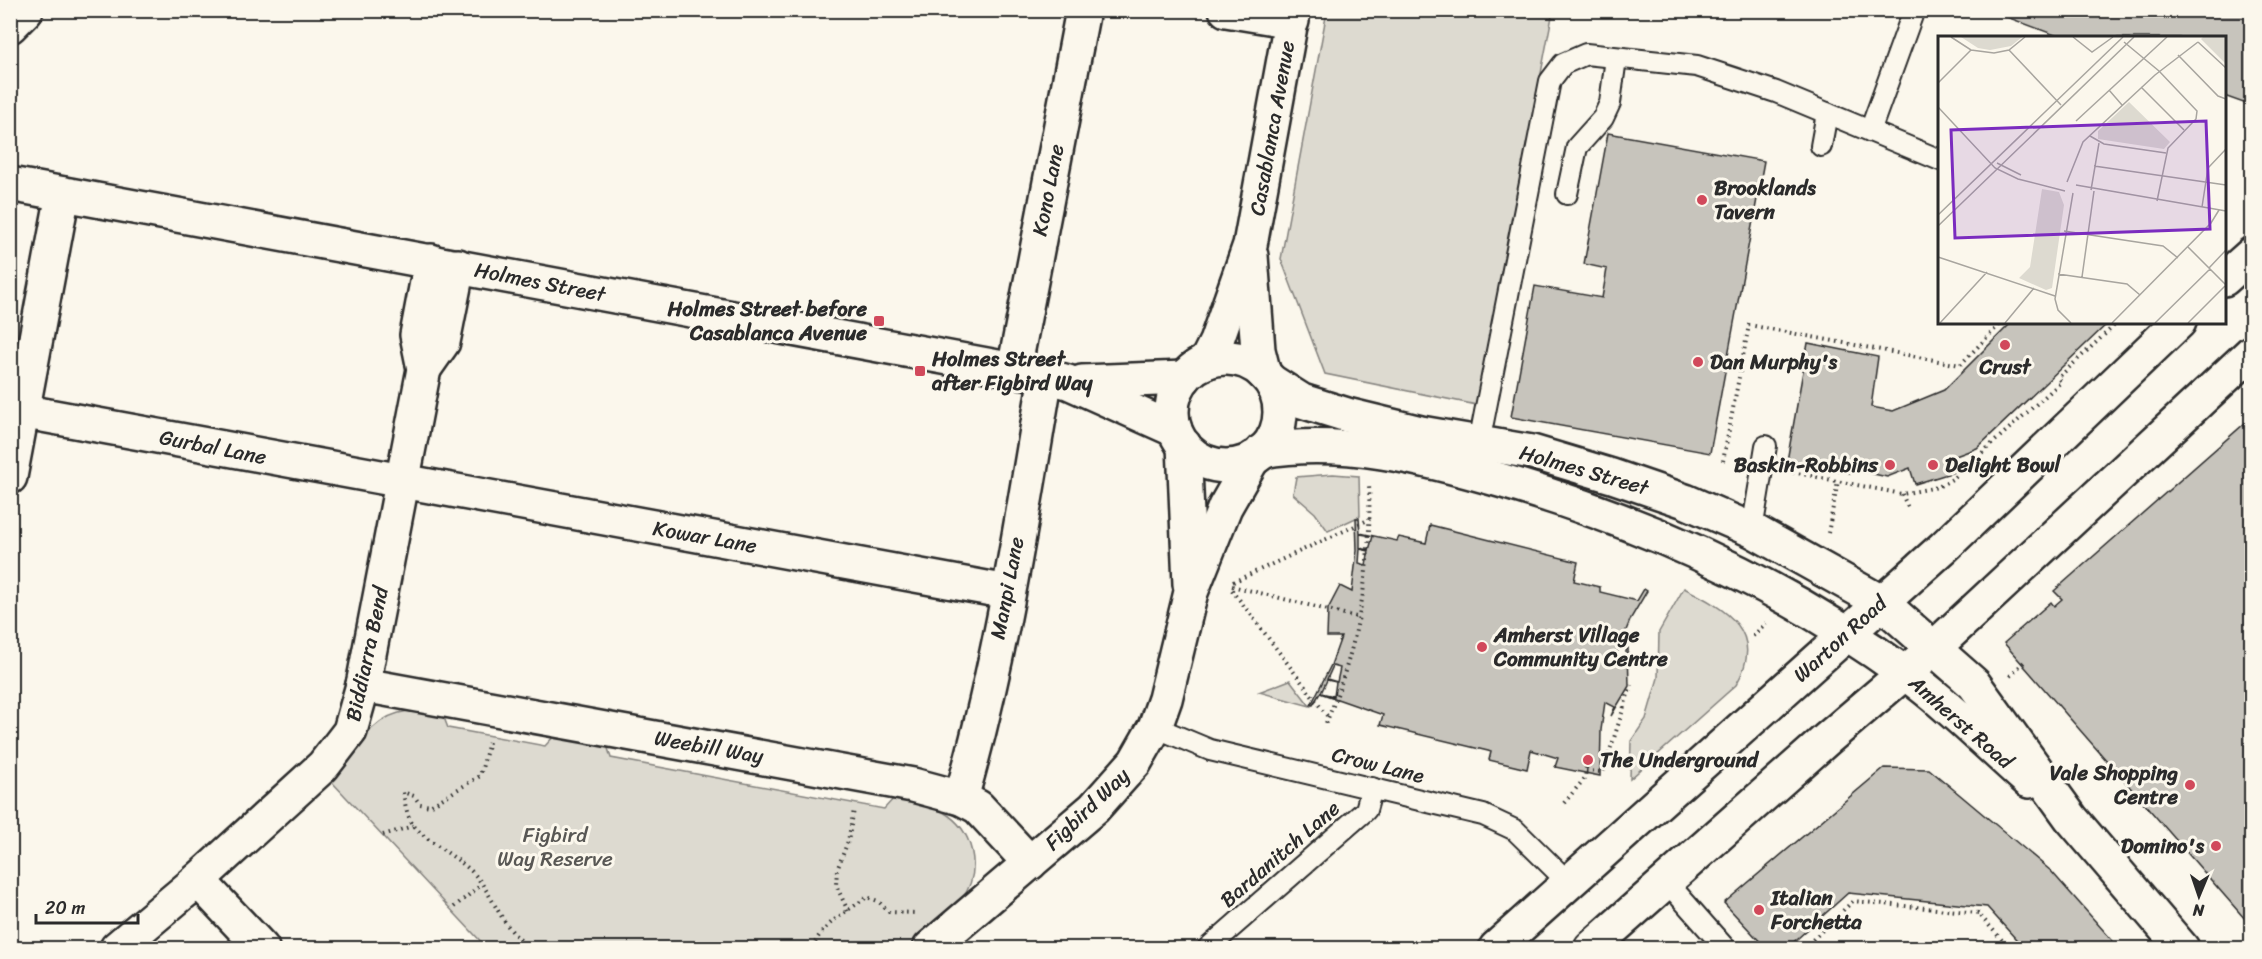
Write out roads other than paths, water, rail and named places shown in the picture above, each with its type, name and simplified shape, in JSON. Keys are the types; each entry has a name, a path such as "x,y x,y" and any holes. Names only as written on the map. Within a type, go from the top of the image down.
{"main road":[{"path":"10,26 26,10"},
{"name":"Kono Lane","path":"1014,370 1083,10"},
{"path":"1226,10 1292,16"},
{"name":"Casablanca Avenue","path":"1195,370 1216,342 1250,245 1292,16"},
{"name":"Holmes Street","path":"10,184 1057,379 1179,438 1199,458 1215,465 1236,465 1257,455 1288,447 1343,446 1473,472 1582,505 1662,535 1733,568 1845,633"},
{"path":"10,477 17,410 63,194"},
{"name":"Casablanca Avenue","path":"1250,245 1258,350 1268,378"},
{"path":"2226,277 2252,254"},
{"name":"Biddiarra Bend","path":"117,948 198,880 323,766 350,731 363,685 424,369 443,342 444,263"},
{"name":"Warton Road","path":"1496,948 1570,884 1845,633 1944,547 2177,324"},
{"path":"1591,948 1935,647 2252,352"},
{"name":"Holmes Street","path":"1057,379 1195,370 1218,358 1234,358 1257,367 1268,378 1302,401 1326,409 1421,433 1532,452 1685,501 1752,530 1881,602"},
{"path":"1179,438 1172,408 1176,390 1195,370"},
{"path":"1257,455 1269,445 1280,417 1279,398 1268,378"},
{"name":"Manpi Lane","path":"961,798 971,763 1057,379"},
{"name":"Gurbal Lane","path":"17,410 402,483"},
{"name":"Figbird Way","path":"1179,438 1191,592"},
{"name":"Figbird Way","path":"930,948 1094,808 1135,762 1155,727 1165,699 1191,592 1225,507 1257,455"},
{"name":"Kowar Lane","path":"402,483 1008,592"},
{"name":"Amherst Road","path":"1881,602 1962,671 1987,699 2070,818 2182,948"},
{"name":"Amherst Road","path":"1845,633 1940,699 2070,818"},
{"name":"Weebill Way","path":"363,685 913,785 961,798 978,807 1030,862"},
{"path":"198,880 262,948"}],"lane":[{"path":"1870,131 1914,10"},
{"path":"1479,442 1550,81 1563,64 1586,54 1616,58 1700,60 1778,86 1827,113 1938,155"},
{"path":"1567,194 1577,147 1603,118 1610,103 1616,58"},
{"path":"1821,146 1827,113"},
{"path":"1752,530 1766,446"},
{"name":"Crow Lane","path":"1155,727 1200,747 1483,815 1515,830 1570,884"},
{"name":"Bardanitch Lane","path":"1208,948 1366,810 1372,788"},
{"path":"1666,881 1725,948"}],"place":[{"name":"Brooklands Tavern","path":"1702,200"},
{"name":"Holmes Street before Casablanca Avenue","path":"879,321"},
{"name":"Crust","path":"2005,345"},
{"name":"Dan Murphy's","path":"1698,362"},
{"name":"Holmes Street after Figbird Way","path":"920,371"},
{"name":"Baskin-Robbins","path":"1890,465"},
{"name":"Delight Bowl","path":"1933,465"},
{"name":"Amherst Village Community Centre","path":"1482,647"},
{"name":"The Underground","path":"1588,760"},
{"name":"Vale Shopping Centre","path":"2190,785"},
{"name":"Domino's","path":"2216,846"},
{"name":"Italian Forchetta","path":"1759,910"}],"park label":[{"name":"Figbird Way Reserve","path":"555,847"}]}
